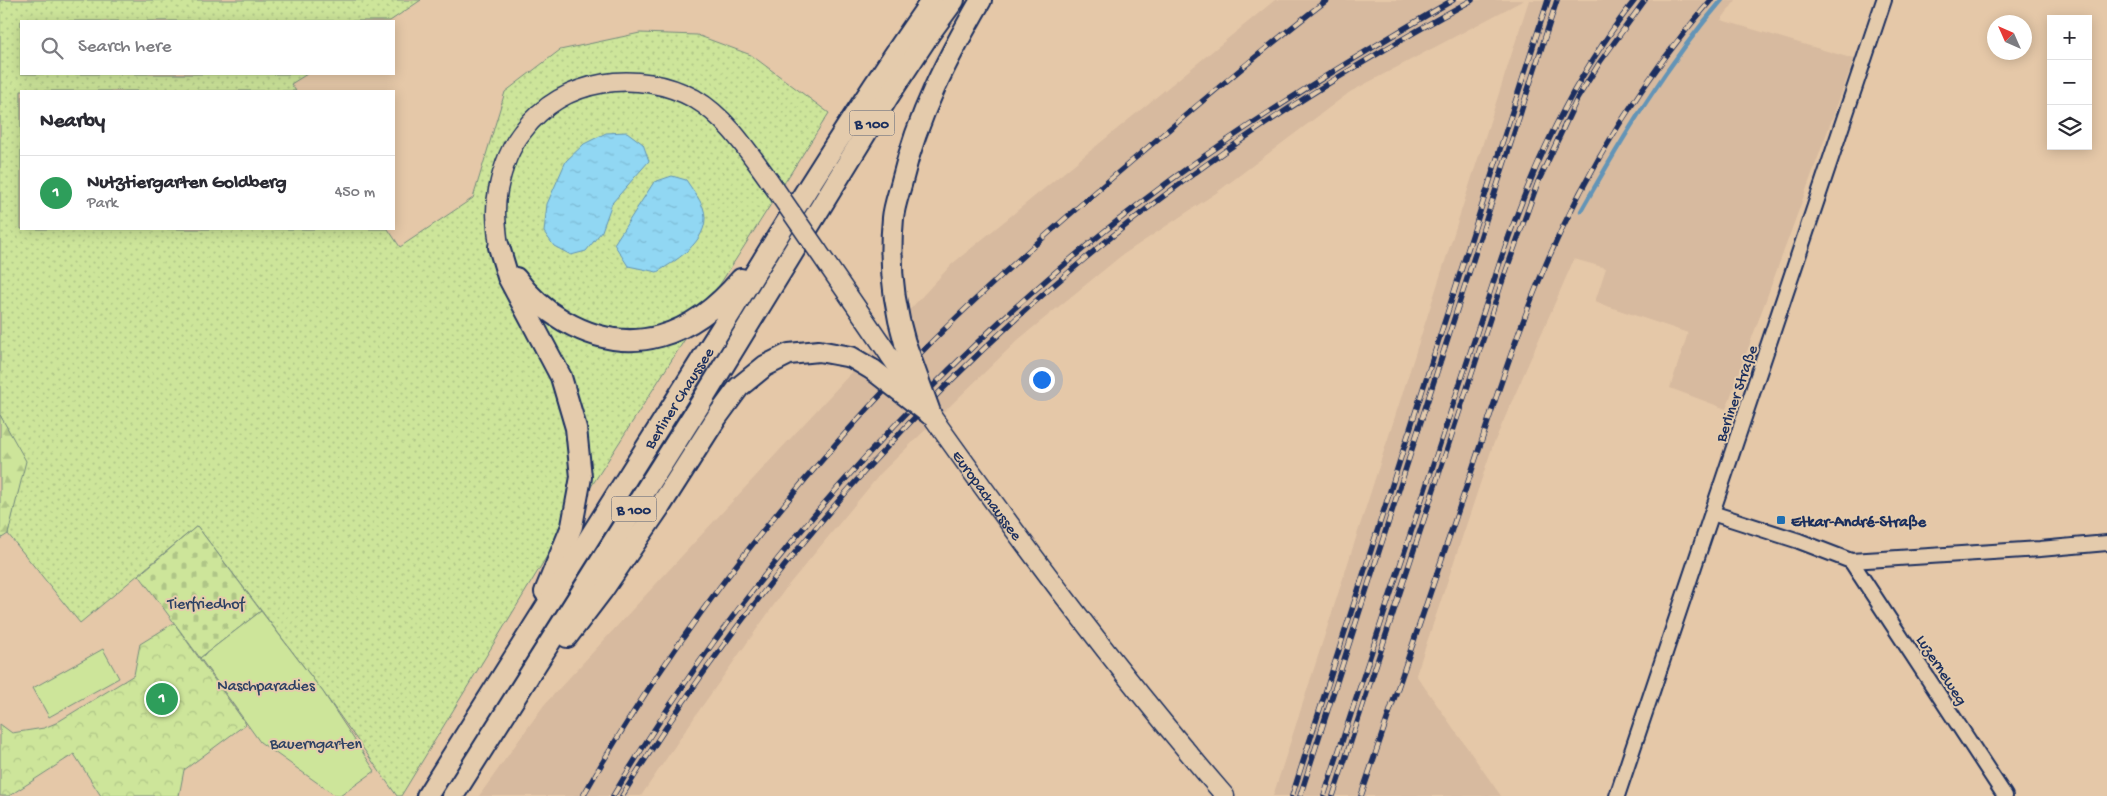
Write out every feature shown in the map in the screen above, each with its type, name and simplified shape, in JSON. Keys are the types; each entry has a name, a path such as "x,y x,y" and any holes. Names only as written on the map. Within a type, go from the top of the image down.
{"highway":[{"name":"Berliner Chaussee","path":"427,796 776,238 873,86 932,0"},
{"name":"Berliner Chaussee","path":"453,796 702,402 888,97 954,0"},
{"path":"931,415 897,315 892,276 893,217 906,163 919,122 948,57 981,0"},
{"path":"499,247 518,280 543,308 580,330 618,340 652,338 680,329 710,312 731,292 776,238"},
{"path":"499,247 508,277 561,377 576,428 581,477 572,526 514,659"},
{"path":"515,697 558,649 602,591 661,505 717,417 739,387 765,366 789,354 820,351 851,357 873,370 931,415"}],"main road":[{"name":"Europachaussee","path":"499,247 496,220 497,192 506,161 522,131 544,109 574,91 605,82 634,80 662,85 695,99 720,119 743,144 1020,540 1112,661 1225,796"}],"street":[{"name":"Berliner Straße","path":"1617,796 1884,0"},
{"path":"1712,513 1799,541 1851,561 2040,549 2107,542"},
{"name":"Luzerneweg","path":"1851,561 2006,796"}],"shaded area":[{"path":"1275,0 1524,0 1350,92 1216,193 1121,256 1019,339 881,473 786,588 641,796 479,796 544,705 952,264"},
{"path":"1529,0 1736,0 1721,20 1854,59 1726,409 1670,388 1688,333 1595,302 1606,268 1574,259 1493,445 1416,675 1501,796 1273,796"}],"green space":[{"path":"0,0 421,0 391,20 20,20 20,75 305,75 291,84 295,90 20,90 20,230 389,230 400,247 473,198 505,92 560,50 640,33 697,35 751,55 829,113 547,556 401,796 397,796 323,692 197,526 80,623 8,534 25,461 0,415"},
{"path":"0,415 26,461 8,534 0,539"},
{"name":"Tierfriedhof","path":"197,526 261,611 200,658 139,575"},
{"path":"261,611 323,692 375,771 340,796 336,796 260,742 200,658"},
{"path":"174,623 246,724 184,770 179,796 101,796 74,754 9,796 0,796 0,724 12,733 44,728 56,723 134,675 140,644"},
{"path":"103,649 119,678 49,717 33,688"}],"water":[{"path":"627,132 643,144 649,161 612,203 602,231 586,251 571,255 554,246 544,232 547,204 566,161 584,144 606,133"},
{"path":"672,176 686,180 703,207 705,218 699,238 684,254 657,272 628,266 614,244 654,182"}],"waterway":[{"path":"1581,211 1646,102 1682,50 1722,0"}],"railway":[{"path":"583,796 653,682 730,573 814,469 904,370 961,313 1049,232 1209,95 1327,0"},
{"path":"613,796 649,738 713,643 762,579 868,454 983,337 1044,282 1171,180 1309,86 1453,0"},
{"path":"622,796 678,709 739,625 803,543 871,465 942,390 1017,318 1095,250 1212,160 1321,88 1472,0"},
{"path":"1292,796 1548,0"},
{"path":"1300,796 1557,0"},
{"path":"1324,796 1511,229 1555,126 1592,61 1612,30 1635,0"},
{"path":"1333,796 1501,285 1538,182 1577,99 1600,62 1645,0"},
{"path":"1361,796 1505,371 1546,264 1580,194 1618,126 1662,61 1711,0"}],"place":[{"name":"Etkar-André-Straße","path":"1781,520"},
{"name":"Nutztiergarten Goldberg","path":"162,699"}],"park label":[{"name":"Naschparadies","path":"266,684"},
{"name":"Bauerngarten","path":"316,742"}]}
